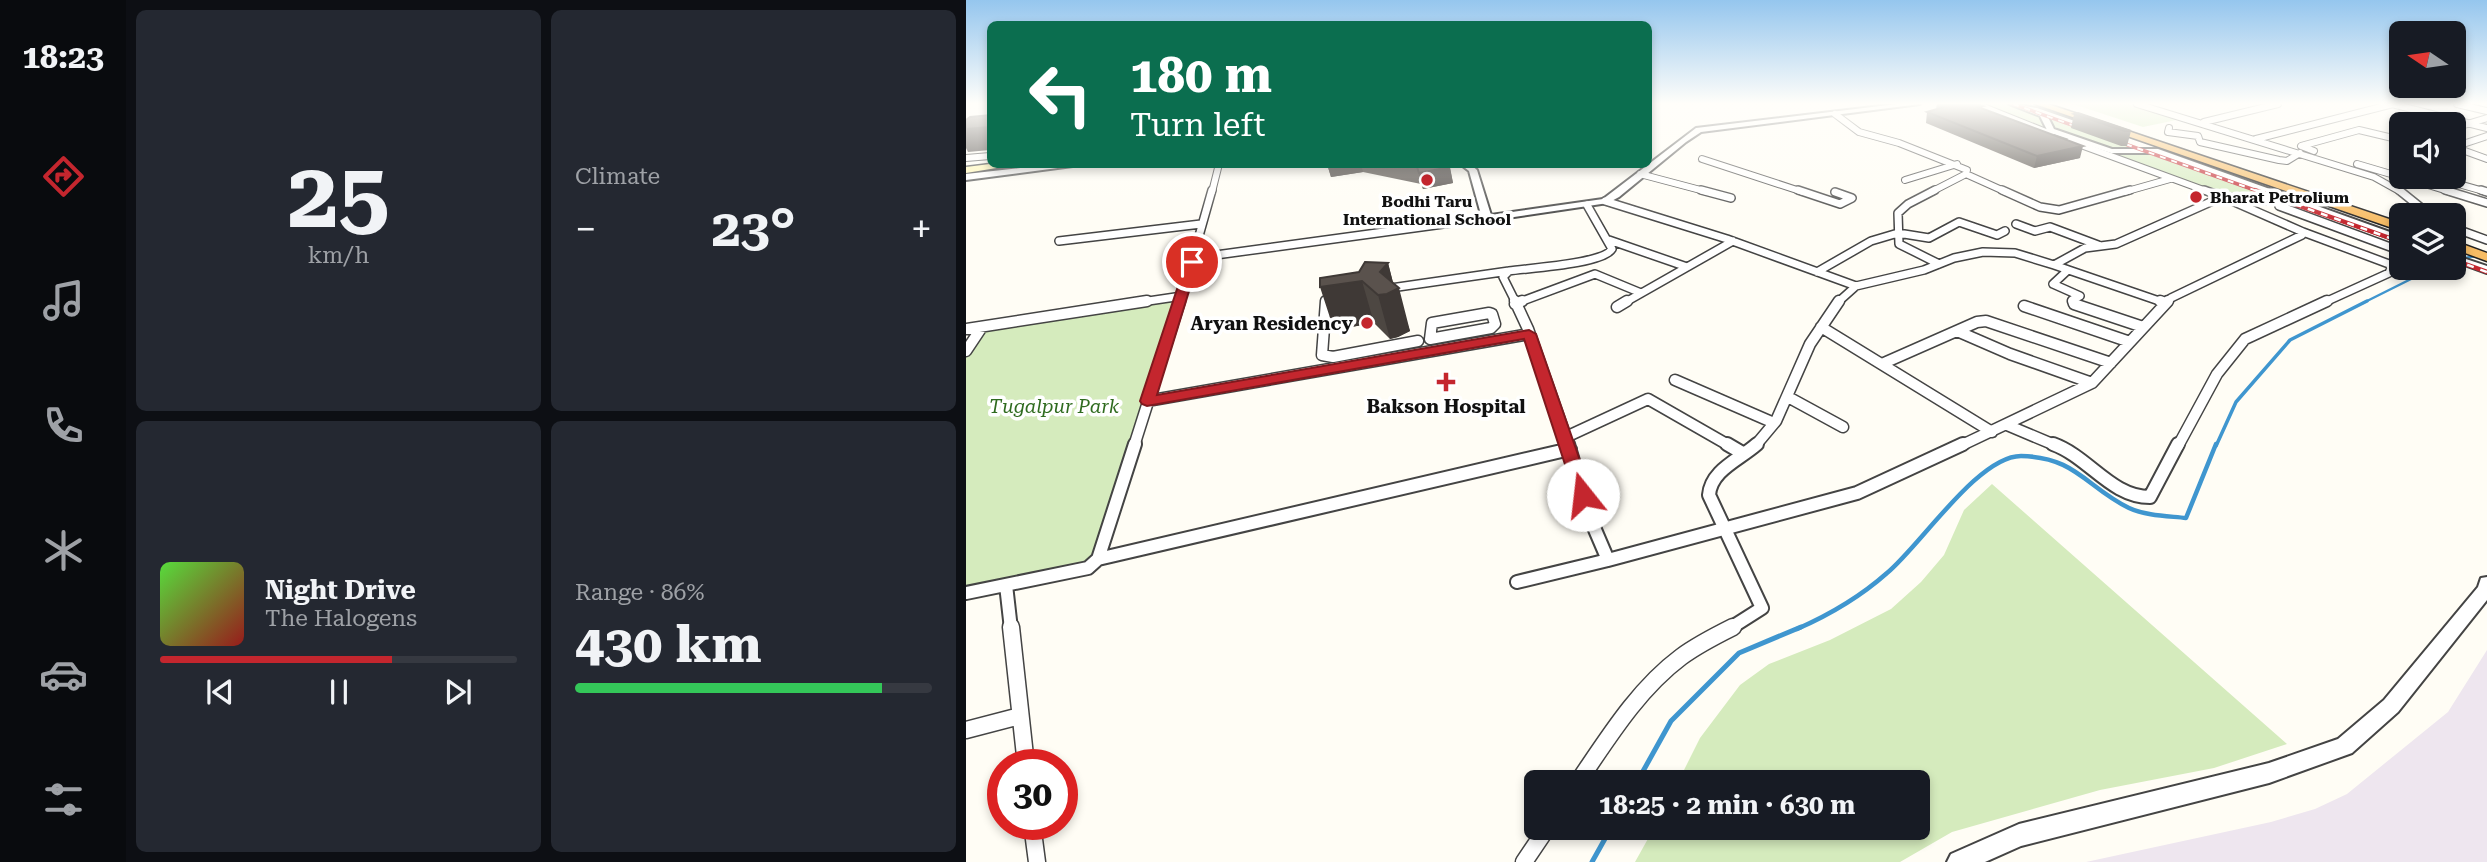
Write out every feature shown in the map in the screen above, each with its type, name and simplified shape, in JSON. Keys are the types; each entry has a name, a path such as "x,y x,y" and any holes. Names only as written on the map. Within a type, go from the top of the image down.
{"highway":[{"path":"2154,144 2389,224"},
{"path":"2176,144 2389,217"},
{"path":"2466,251 2487,257"}],"main road":[{"path":"966,164 987,161"},
{"path":"966,170 987,167"}],"street":[{"path":"1652,164 1677,144"},
{"path":"1902,144 1957,164 1967,170 1966,174"},
{"path":"2007,425 2037,441 2073,453 2123,493 2136,499 2150,497 2195,413 2233,352 2257,332 2389,273 2391,268 2382,260 2303,232 2219,196 2081,144"},
{"path":"2092,144 2120,153"},
{"path":"2138,144 2389,235"},
{"path":"2219,144 2287,161 2300,153"},
{"path":"2271,144 2374,177 2397,189 2415,203"},
{"path":"2307,144 2301,146 2389,173"},
{"path":"2462,144 2454,147 2487,159"},
{"path":"2110,156 2120,153 2176,151"},
{"path":"966,158 987,156"},
{"path":"1702,159 1840,204 1852,198 1835,192"},
{"path":"2466,159 2487,165"},
{"path":"1905,180 1957,164"},
{"path":"979,168 989,174"},
{"path":"966,177 1046,168"},
{"path":"1098,559 1194,258 1218,168"},
{"path":"1470,168 1473,170 1487,218"},
{"path":"1194,258 1587,205 1616,195 1647,168"},
{"path":"1640,174 1731,198"},
{"path":"1966,174 2040,207 2059,210 2170,179"},
{"path":"1939,264 1901,246 1898,233 1899,211 1966,174"},
{"path":"2466,186 2485,191"},
{"path":"2442,189 2487,203"},
{"path":"2462,195 2485,191"},
{"path":"2219,196 2270,203 2302,203"},
{"path":"2054,265 2085,248 2116,244 2215,201 2219,196"},
{"path":"1605,201 1733,241 1856,286"},
{"path":"2270,203 2389,247"},
{"path":"1372,290 1604,257 1612,249 1587,205"},
{"path":"1817,272 1871,241 1898,233 1929,238 1959,222 1997,235 2005,232"},
{"path":"2016,223 2035,231 2050,227 2101,246"},
{"path":"1059,241 1201,224"},
{"path":"1517,582 1857,493 2092,383 2165,303 2177,294 2302,235 2303,232"},
{"path":"2466,235 2483,245"},
{"path":"1609,240 1687,267"},
{"path":"1616,307 1733,241"},
{"path":"1587,770 1652,685 1682,656 1739,625 1762,608 1709,495 1710,483 1774,423 1788,397 1799,365 1821,327 1838,302 1856,286 1874,278 1918,272 1989,250 2002,249 2165,303"},
{"path":"2466,258 2474,265 2487,270"},
{"path":"2382,260 2389,259"},
{"path":"2068,270 2053,284 2080,296 2073,300 2074,304 2143,327"},
{"path":"1509,271 1503,276 1504,282 1529,334 1568,443 1590,518 1608,560"},
{"path":"1515,304 1595,274 1641,293"},
{"path":"1345,294 1326,299 1322,355 1333,357 1418,341"},
{"path":"966,329 1182,296"},
{"path":"2024,306 2130,342"},
{"path":"1430,339 1491,328 1495,324 1492,314 1432,323 1430,339 1431,351"},
{"path":"1884,363 1977,322 1995,322 2111,363"},
{"path":"966,351 982,327"},
{"path":"1821,327 1884,363 1992,432"},
{"path":"1957,331 2010,354 2092,383"},
{"path":"1147,401 1529,334"},
{"path":"1368,363 1371,350"},
{"path":"1675,380 1774,423"},
{"path":"1788,397 1843,426"},
{"path":"966,593 1088,568 1098,559 1568,443 1648,399 1744,454"},
{"path":"1959,862 2019,835 2269,773 2345,746 2392,706 2486,589 2487,583"},
{"path":"1006,584 1024,749"},
{"path":"966,730 1020,716"},
{"path":"1034,840 1037,862"},
{"path":"1524,862 1539,840"}],"shaded area":[{"path":"2487,650 2487,862 2086,862 2271,822 2315,809 2347,794 2448,712"}],"green space":[{"path":"2090,144 2131,144 2282,199 2215,192"},
{"name":"Tugalpur Park","path":"1182,296 1095,563 966,593 966,351 982,327"},
{"path":"1992,484 2287,744 2214,768 2100,790 1952,832 1900,862 1635,862 1647,840 1930,840 1930,770 1684,770 1700,738 1740,685 1769,664 1830,640 1891,609 1921,582 1944,555 1964,510"}],"building":[{"path":"2008,144 2083,146 2037,156"},
{"path":"1417,168 1445,168 1419,173"},
{"path":"1365,262 1388,263 1380,272 1399,288 1378,295 1362,281 1320,287 1320,278 1359,272"}],"waterway":[{"path":"1000,170 1012,169"},
{"path":"966,174 982,172"},
{"path":"2466,258 2476,256"},
{"path":"2367,301 2409,280"},
{"path":"2216,446 2236,402 2290,340 2367,301"},
{"path":"2363,303 2367,301"},
{"path":"1797,629 1844,605 1877,582 1968,486 2004,460 2021,456 2055,462 2068,467 2114,500 2136,511 2186,518 2216,444"},
{"path":"1644,770 1671,721 1739,653 1801,627"},
{"path":"1592,862 1604,840"}],"railway":[{"path":"2126,144 2260,192"},
{"path":"2255,190 2389,238"},
{"path":"2466,264 2487,272"}],"place":[{"name":"Bodhi Taru International School","path":"1427,180"},
{"name":"Bharat Petrolium","path":"2196,197"},
{"name":"Aryan Residency","path":"1367,323"},
{"name":"Bakson Hospital","path":"1446,382"}],"route":[{"path":"1192,262 1147,401 1529,334 1570,449 1583,495"}]}
